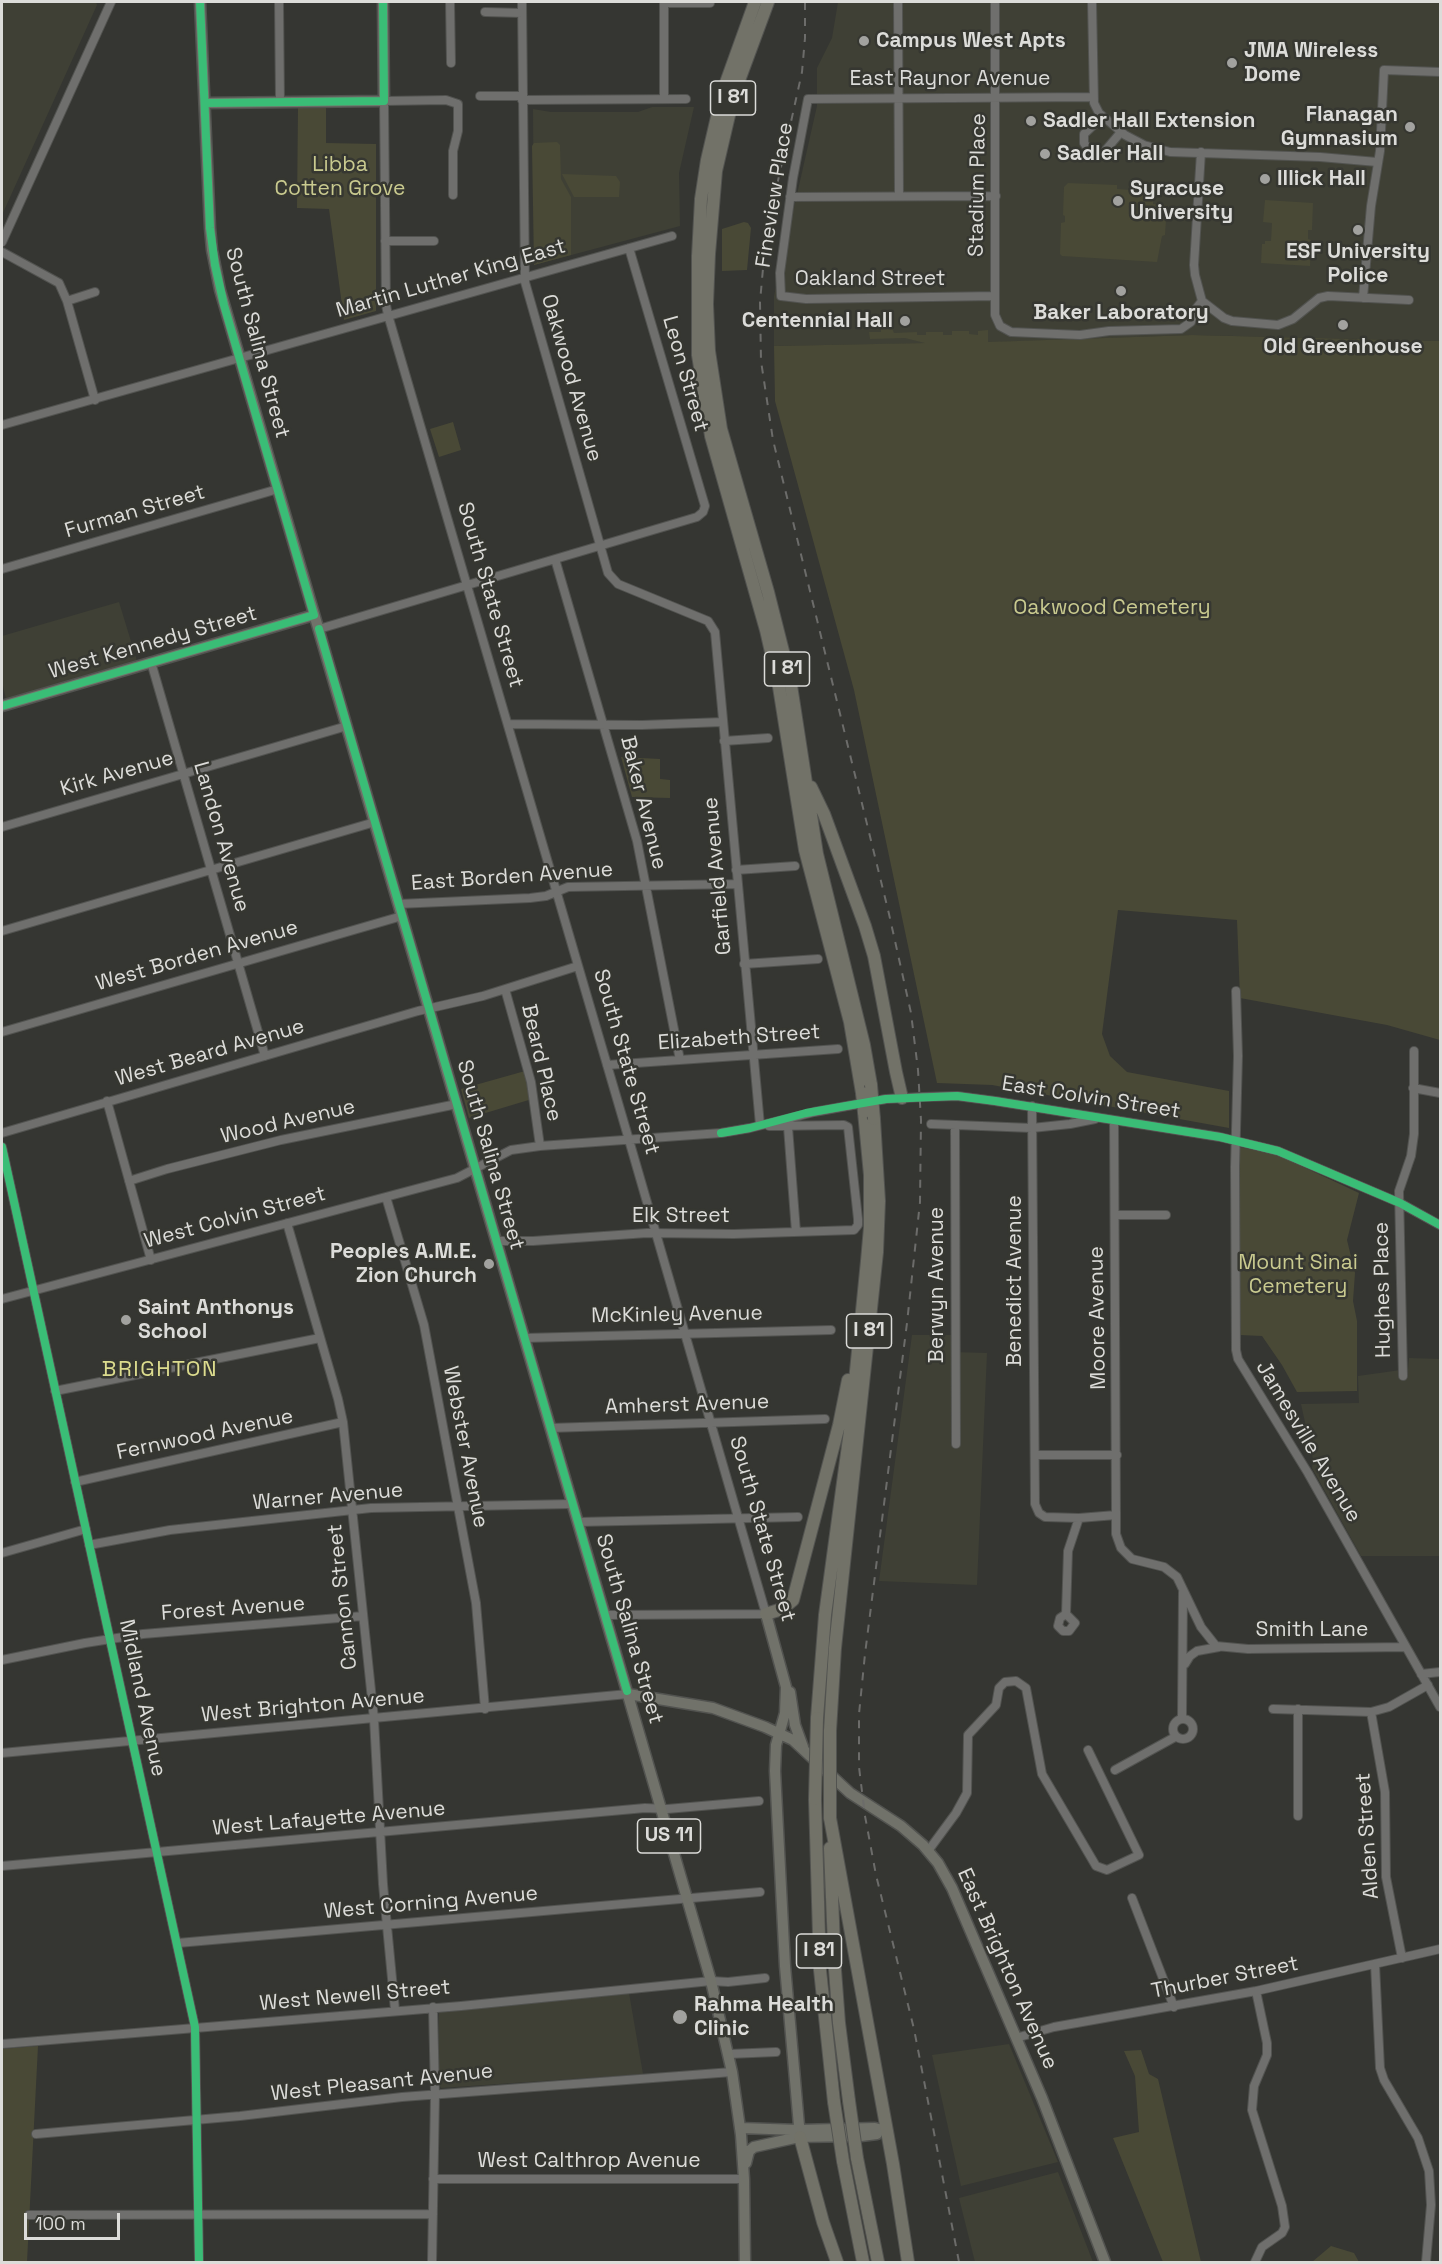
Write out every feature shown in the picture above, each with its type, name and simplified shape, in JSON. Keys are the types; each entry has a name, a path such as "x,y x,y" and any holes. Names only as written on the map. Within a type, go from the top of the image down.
{"highway":[{"name":"I 81","path":"755,2 718,111 707,160 698,355 709,426 771,652 791,752 806,850 866,1089"},
{"name":"I 81","path":"707,199 734,94 768,2"},
{"name":"I 81","path":"703,255 709,343 721,429 768,592 790,680 817,854 864,1045 866,1089 878,1191 877,1252 835,1648 830,1731 834,1970 857,2158 878,2262"},
{"path":"804,771 824,814 866,926 903,1098"},
{"name":"I 81","path":"863,2262 834,2102 820,1970 815,1799 817,1718 825,1615 850,1431 870,1227 869,1115"},
{"path":"766,1614 787,1606 793,1600 797,1589 839,1425 861,1317"},
{"path":"830,1818 908,2262"},
{"path":"799,2133 823,2222 837,2262"}],"main road":[{"name":"South Salina Street","path":"200,2 212,250 224,305 711,1981 729,2054 741,2132 745,2262"},
{"name":"South State Street","path":"384,2 384,100"},
{"path":"205,103 384,100"},
{"name":"West Kennedy Street","path":"2,706 314,615"},
{"name":"South State Street","path":"766,1614 785,1678 786,1706 778,1733 775,1758 784,1955 799,2133"},
{"path":"785,1678 793,1700 795,1725 804,1750"},
{"name":"East Brighton Avenue","path":"628,1694 713,1708 793,1740 850,1793 902,1826 928,1851 938,1863 952,1888 1046,2109 1105,2262"},
{"path":"775,1758 793,1740"},
{"path":"741,2132 861,2136 886,2131"},
{"path":"744,2174 749,2151 754,2147 799,2133"}],"street":[{"path":"2,242 111,2"},
{"path":"279,2 280,103"},
{"path":"450,2 451,63"},
{"name":"Oakwood Avenue","path":"522,2 524,277 608,573 618,584 711,624"},
{"path":"664,99 664,2 710,3"},
{"path":"898,2 899,196"},
{"name":"Stadium Place","path":"995,2 996,321 1006,330 1077,335 1109,331 1181,329 1191,322 1194,311 1202,301"},
{"path":"1092,2 1094,106 1102,117 1121,132 1155,149 1170,152 1377,162"},
{"path":"485,12 522,13"},
{"path":"1363,298 1371,206 1380,151 1384,70 1440,72"},
{"path":"480,96 686,99"},
{"name":"East Raynor Avenue","path":"808,99 1093,97"},
{"name":"Fineview Place","path":"782,296 780,273 790,197 808,99"},
{"path":"384,100 446,100 458,104 458,131 453,151 453,195"},
{"name":"South State Street","path":"384,100 386,305 388,315 630,1140 766,1614"},
{"path":"1102,117 1084,134 1084,143 1088,149 1094,153 1104,152 1121,132"},
{"path":"1201,152 1195,274 1202,301 1224,318 1232,321 1278,325 1293,319 1319,298 1328,296 1409,300"},
{"path":"790,197 996,196"},
{"name":"Martin Luther King East","path":"2,426 672,236"},
{"path":"386,241 434,241"},
{"name":"Leon Street","path":"600,545 697,517 704,511 705,506 629,248"},
{"path":"2,252 55,279 63,290 95,400"},
{"path":"67,301 95,292"},
{"name":"Oakland Street","path":"782,296 806,299 995,296"},
{"name":"Furman Street","path":"2,569 278,489"},
{"path":"319,629 600,545"},
{"name":"Baker Avenue","path":"555,559 628,803 680,1060"},
{"name":"Garfield Avenue","path":"711,624 717,646 760,1125"},
{"name":"Landon Avenue","path":"151,662 265,1056"},
{"path":"508,724 723,722"},
{"name":"Kirk Avenue","path":"2,827 347,726"},
{"path":"724,741 768,738"},
{"path":"2,931 375,822"},
{"path":"736,870 795,866"},
{"name":"East Borden Avenue","path":"398,904 530,898 546,896 568,887 737,884"},
{"name":"West Borden Avenue","path":"2,1032 402,916"},
{"path":"744,964 818,959"},
{"name":"West Beard Avenue","path":"2,1133 578,966"},
{"name":"Beard Place","path":"505,989 531,1082 540,1146"},
{"name":"Jamesville Avenue","path":"1236,991 1238,1056 1236,1350 1238,1359 1311,1478 1440,1707"},
{"name":"Elizabeth Street","path":"607,1065 838,1049"},
{"name":"Hughes Place","path":"1403,1376 1399,1191 1411,1156 1414,1134 1414,1052"},
{"path":"1413,1088 1440,1093"},
{"name":"East Colvin Street","path":"475,1168 511,1150 721,1133 806,1113 903,1098 957,1096 1032,1106 1236,1140 1301,1159 1400,1203 1440,1224"},
{"path":"107,1101 151,1260"},
{"name":"Wood Avenue","path":"129,1181 281,1140 457,1104"},
{"name":"Benedict Avenue","path":"1032,1106 1035,1504 1039,1513 1046,1517 1079,1518"},
{"path":"806,1113 807,1127"},
{"name":"East Colvin Street","path":"931,1124 1032,1128 1070,1124 1100,1117"},
{"name":"Moore Avenue","path":"1114,1120 1116,1515"},
{"name":"East Colvin Street","path":"760,1125 788,1127 844,1125 848,1127 858,1220"},
{"name":"Berwyn Avenue","path":"955,1125 956,1444"},
{"path":"788,1127 796,1232"},
{"name":"Midland Avenue","path":"2,1151 195,2027 198,2262"},
{"name":"West Colvin Street","path":"2,1299 457,1178 475,1168"},
{"name":"Webster Avenue","path":"386,1197 424,1326 479,1620 485,1709"},
{"path":"1115,1215 1166,1215"},
{"name":"Elk Street","path":"496,1241 533,1241 655,1233 847,1231 856,1228 858,1220"},
{"name":"Cannon Street","path":"287,1223 343,1422 374,1719 380,1832 395,2010"},
{"name":"McKinley Avenue","path":"524,1338 831,1330"},
{"path":"55,1391 321,1338"},
{"name":"Amherst Avenue","path":"550,1428 825,1419"},
{"name":"Fernwood Avenue","path":"75,1482 343,1422"},
{"path":"1035,1455 1117,1455"},
{"name":"Warner Avenue","path":"89,1545 170,1530 351,1510 572,1504"},
{"path":"1066,1614 1068,1551 1079,1518 1116,1515 1118,1539 1127,1555 1143,1563 1169,1569 1177,1577 1210,1641 1220,1647"},
{"path":"578,1522 798,1517"},
{"path":"2,1553 86,1529"},
{"path":"1182,1718 1183,1588"},
{"path":"605,1615 766,1614"},
{"name":"Forest Avenue","path":"2,1660 110,1638 363,1616"},
{"name":"Smith Lane","path":"1183,1666 1197,1651 1220,1647 1406,1647"},
{"path":"1421,1674 1440,1672"},
{"path":"928,1851 968,1793 968,1735 996,1705 999,1688 1005,1682 1016,1681 1026,1688 1042,1774 1096,1866 1107,1870 1139,1855 1088,1750"},
{"path":"1273,1709 1371,1712 1389,1707 1428,1685"},
{"name":"West Brighton Avenue","path":"2,1753 628,1694"},
{"path":"1298,1709 1298,1816"},
{"name":"Alden Street","path":"1371,1712 1384,1792 1386,1877 1402,1958"},
{"path":"1182,1718 1189,1720 1193,1727 1190,1738 1184,1741 1175,1737 1173,1726 1177,1720 1182,1718"},
{"path":"1115,1770 1175,1737"},
{"name":"West Lafayette Avenue","path":"2,1866 759,1801"},
{"name":"West Corning Avenue","path":"178,1943 760,1892"},
{"path":"1132,1898 1174,2007"},
{"name":"Thurber Street","path":"1016,2038 1054,2027 1256,1991 1440,1949"},
{"path":"1375,1964 1380,2068 1384,2080 1418,2138 1429,2172 1431,2205 1426,2262"},
{"name":"West Newell Street","path":"2,2044 765,1978"},
{"path":"1255,2262 1262,2247 1285,2228 1282,2206 1252,2110 1254,2086 1267,2055 1267,2043 1256,1991"},
{"path":"432,2262 434,2007"},
{"path":"729,2054 776,2052"},
{"name":"West Pleasant Avenue","path":"36,2134 435,2094 732,2072"},
{"name":"West Calthrop Avenue","path":"433,2178 744,2174"},
{"path":"29,2215 433,2214"}],"shaded area":[{"path":"2,2 96,2 97,5 2,215"},
{"name":"Syracuse University","path":"838,2 1440,2 1440,341 1192,335 1000,342 774,346 774,296 817,106 817,68 832,38"},
{"path":"652,107 694,107 679,173 680,226 534,265 533,109 551,112 638,112"},
{"path":"119,602 137,661 6,699 2,682 2,636"},
{"path":"912,1335 952,1335 952,1352 987,1353 977,1585 879,1581"},
{"path":"1409,1358 1440,1359 1440,1556 1361,1556 1312,1468 1313,1459 1301,1404 1359,1403 1358,1376 1408,1369"},
{"path":"629,1993 643,2074 441,2088 438,2084 439,2013 444,2008"},
{"path":"1009,2044 1058,2162 961,2186 932,2055"},
{"path":"1058,2172 1093,2262 975,2262 959,2198"}],"green space":[{"name":"Libba Cotten Grove","path":"298,108 326,108 326,143 376,144 376,311 344,320 329,209 297,208"},
{"path":"557,142 560,145 561,179 571,197 571,255 534,265 532,146 534,143"},
{"path":"562,174 616,176 620,182 619,197 574,197"},
{"path":"1068,183 1117,185 1117,189 1144,191 1145,194 1154,195 1153,204 1167,205 1165,235 1162,236 1157,262 1062,256 1060,254 1061,223 1065,222 1064,187"},
{"path":"1265,200 1313,203 1312,230 1308,230 1308,239 1311,240 1310,266 1261,263 1262,244 1265,244 1265,241 1271,241 1272,223 1263,222"},
{"path":"744,222 748,223 751,228 747,270 722,271 722,229"},
{"name":"Oakwood Cemetery","path":"881,321 890,324 894,333 917,332 917,335 926,335 926,332 943,332 943,335 952,335 952,331 969,331 969,334 978,335 978,331 988,330 988,342 1192,335 1440,341 1440,1040 1387,1025 1240,998 1237,920 1118,910 1102,1034 1110,1056 1127,1072 1229,1091 1229,1128 992,1085 937,1083 854,690 775,401 774,346 925,343 905,338 870,339 869,332 881,332"},
{"path":"453,422 461,450 439,457 430,429"},
{"path":"621,757 660,759 660,779 670,780 670,798 632,797"},
{"path":"525,1071 532,1099 469,1118 461,1089"},
{"name":"Mount Sinai Cemetery","path":"1240,1147 1278,1155 1359,1193 1347,1240 1355,1273 1353,1301 1357,1321 1357,1391 1297,1392 1262,1336 1240,1335"},
{"path":"38,2046 27,2262 2,2262 2,2049"},
{"path":"1141,2050 1149,2074 1158,2079 1201,2262 1163,2262 1113,2138 1139,2132 1135,2076 1124,2051"},
{"path":"1331,2246 1354,2253 1359,2262 1312,2262"}],"railway":[{"path":"805,2 802,72 766,235 760,302 761,361 773,440 911,1013 918,1070 921,1120 920,1202 865,1654 859,1714 859,1767 876,1875 914,2029 959,2262"}],"cycle path":[{"path":"2,706 314,615 224,305 215,265 210,228 200,2"},
{"path":"205,103 384,101 383,2"},
{"path":"319,629 627,1691"},
{"path":"721,1133 806,1113 886,1099 957,1096 1220,1137 1278,1151 1400,1203 1440,1225"},
{"path":"2,1147 195,2027 199,2262"}],"place":[{"name":"Campus West Apts","path":"864,41"},
{"name":"JMA Wireless Dome","path":"1232,63"},
{"name":"Sadler Hall Extension","path":"1031,121"},
{"name":"Flanagan Gymnasium","path":"1410,127"},
{"name":"Sadler Hall","path":"1045,154"},
{"name":"Illick Hall","path":"1265,179"},
{"name":"Syracuse University","path":"1118,201"},
{"name":"ESF University Police","path":"1358,230"},
{"name":"Baker Laboratory","path":"1121,291"},
{"name":"Centennial Hall","path":"905,321"},
{"name":"Old Greenhouse","path":"1343,325"},
{"name":"Peoples A.M.E. Zion Church","path":"489,1264"},
{"name":"Saint Anthonys School","path":"126,1320"},
{"name":"Rahma Health Clinic","path":"680,2017"}],"district":[{"name":"BRIGHTON","path":"160,1370"}]}
